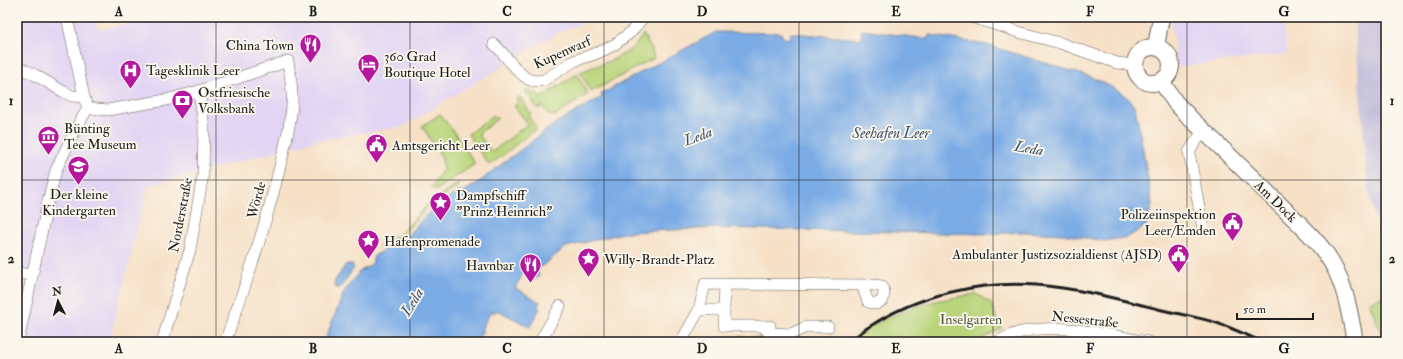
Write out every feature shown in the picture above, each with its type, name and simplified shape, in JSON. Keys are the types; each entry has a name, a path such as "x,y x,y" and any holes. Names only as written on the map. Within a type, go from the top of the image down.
{"main road":[{"path":"1156,47 1161,17"},
{"path":"1149,47 1156,47 1165,52 1171,60 1169,74 1161,81 1152,83 1143,81 1137,74 1134,65 1135,59 1141,51 1149,47"},
{"name":"Am Dock","path":"1161,81 1182,110 1307,232 1326,254 1344,291 1355,342"}],"street":[{"path":"67,17 84,97 88,108"},
{"name":"Kupenwarf","path":"494,44 502,50 524,76 531,80 539,81 544,80 574,61 614,45 631,32 643,17"},
{"path":"971,17 1060,43 1117,62 1134,65"},
{"name":"Wörde","path":"199,91 288,61 292,89 292,105 283,152 265,225 249,276 225,342"},
{"path":"17,66 72,96 84,97"},
{"path":"88,108 108,110 166,100 199,91"},
{"name":"Norderstraße","path":"162,342 179,286 196,218 203,175 204,127 199,91"},
{"path":"18,342 56,170 76,128 88,108"},
{"path":"1203,229 1189,152 1204,131"},
{"path":"17,273 32,275"},
{"path":"681,342 699,310 705,284 862,285"},
{"path":"725,285 724,326 768,326 769,333 791,334 806,327 828,327"},
{"path":"540,342 560,306"},
{"path":"699,310 724,310"},
{"name":"Nessestraße","path":"997,342 1021,332 1052,329 1070,329 1148,342"}],"shaded area":[{"path":"20,17 95,17 97,30 166,17 598,17 557,33 402,127 318,140 148,186 109,342 17,342 17,66 21,40"},
{"path":"1171,17 1283,17 1287,54 1177,67"},
{"path":"1354,17 1386,17 1386,253 1380,238 1368,188"}],"green space":[{"path":"643,34 654,58 591,92 580,72 624,54 638,42"},
{"path":"577,74 588,94 555,116 549,115 542,106 538,109 525,91 529,89 532,94 536,91 540,98"},
{"path":"520,97 531,114 528,116 536,127 535,130 490,165 468,134 493,115 498,118 478,134 492,152 528,124 514,106 519,102 517,99"},
{"path":"440,114 460,140 475,164 436,190 431,187 443,170 442,158 422,126"},
{"path":"458,183 460,185 429,206 399,238 390,241 379,248 378,247 390,238 399,235 426,206"},
{"name":"Inselgarten","path":"976,294 991,303 997,320 1002,328 977,342 848,342 875,324 905,311 937,301"},
{"path":"1386,295 1386,339 1384,340 1369,302"},
{"path":"726,336 824,339 821,342 723,342"}],"water":[{"name":"Seehafen Leer","path":"862,30 928,39 929,35 987,45 1091,77 1120,92 1129,99 1135,108 1141,138 1152,205 1146,226 1128,237 1105,241 1062,234 1024,232 986,234 718,228 627,232 566,247 537,270 539,275 536,279 524,272 515,288 540,302 537,307 540,308 530,327 497,310 495,313 491,311 481,330 483,331 476,342 324,342 344,292 359,272 372,264 374,256 393,244 402,241 433,208 460,191 462,193 486,177 556,123 602,97 601,94 716,32 781,33 786,39 790,37 791,33 861,39"},
{"path":"346,264 352,265 354,268 340,288 337,288 335,287 334,282"}],"railway":[{"path":"850,342 861,332 907,306 949,292 993,285 1014,284 1051,286 1082,291 1203,319 1234,329 1262,342"}],"place":[{"name":"China Town","path":"310,64"},
{"name":"360 Grad Boutique Hotel","path":"369,84"},
{"name":"Tagesklinik Leer","path":"130,90"},
{"name":"Ostfriesische Volksbank","path":"182,120"},
{"name":"Bünting Tee Museum","path":"49,156"},
{"name":"Amtsgericht Leer","path":"377,164"},
{"name":"Der kleine Kindergarten","path":"79,186"},
{"name":"Dampfschiff \"Prinz Heinrich\"","path":"441,222"},
{"name":"Polizeiinspektion Leer/Emden","path":"1232,242"},
{"name":"Hafenpromenade","path":"368,260"},
{"name":"Ambulanter Justizsozialdienst (AJSD)","path":"1178,274"},
{"name":"Willy-Brandt-Platz","path":"588,278"},
{"name":"Havnbar","path":"530,284"}],"water label":[{"name":"Leda","path":"698,136"},
{"name":"Leda","path":"1029,148"},
{"name":"Leda","path":"412,302"}]}
